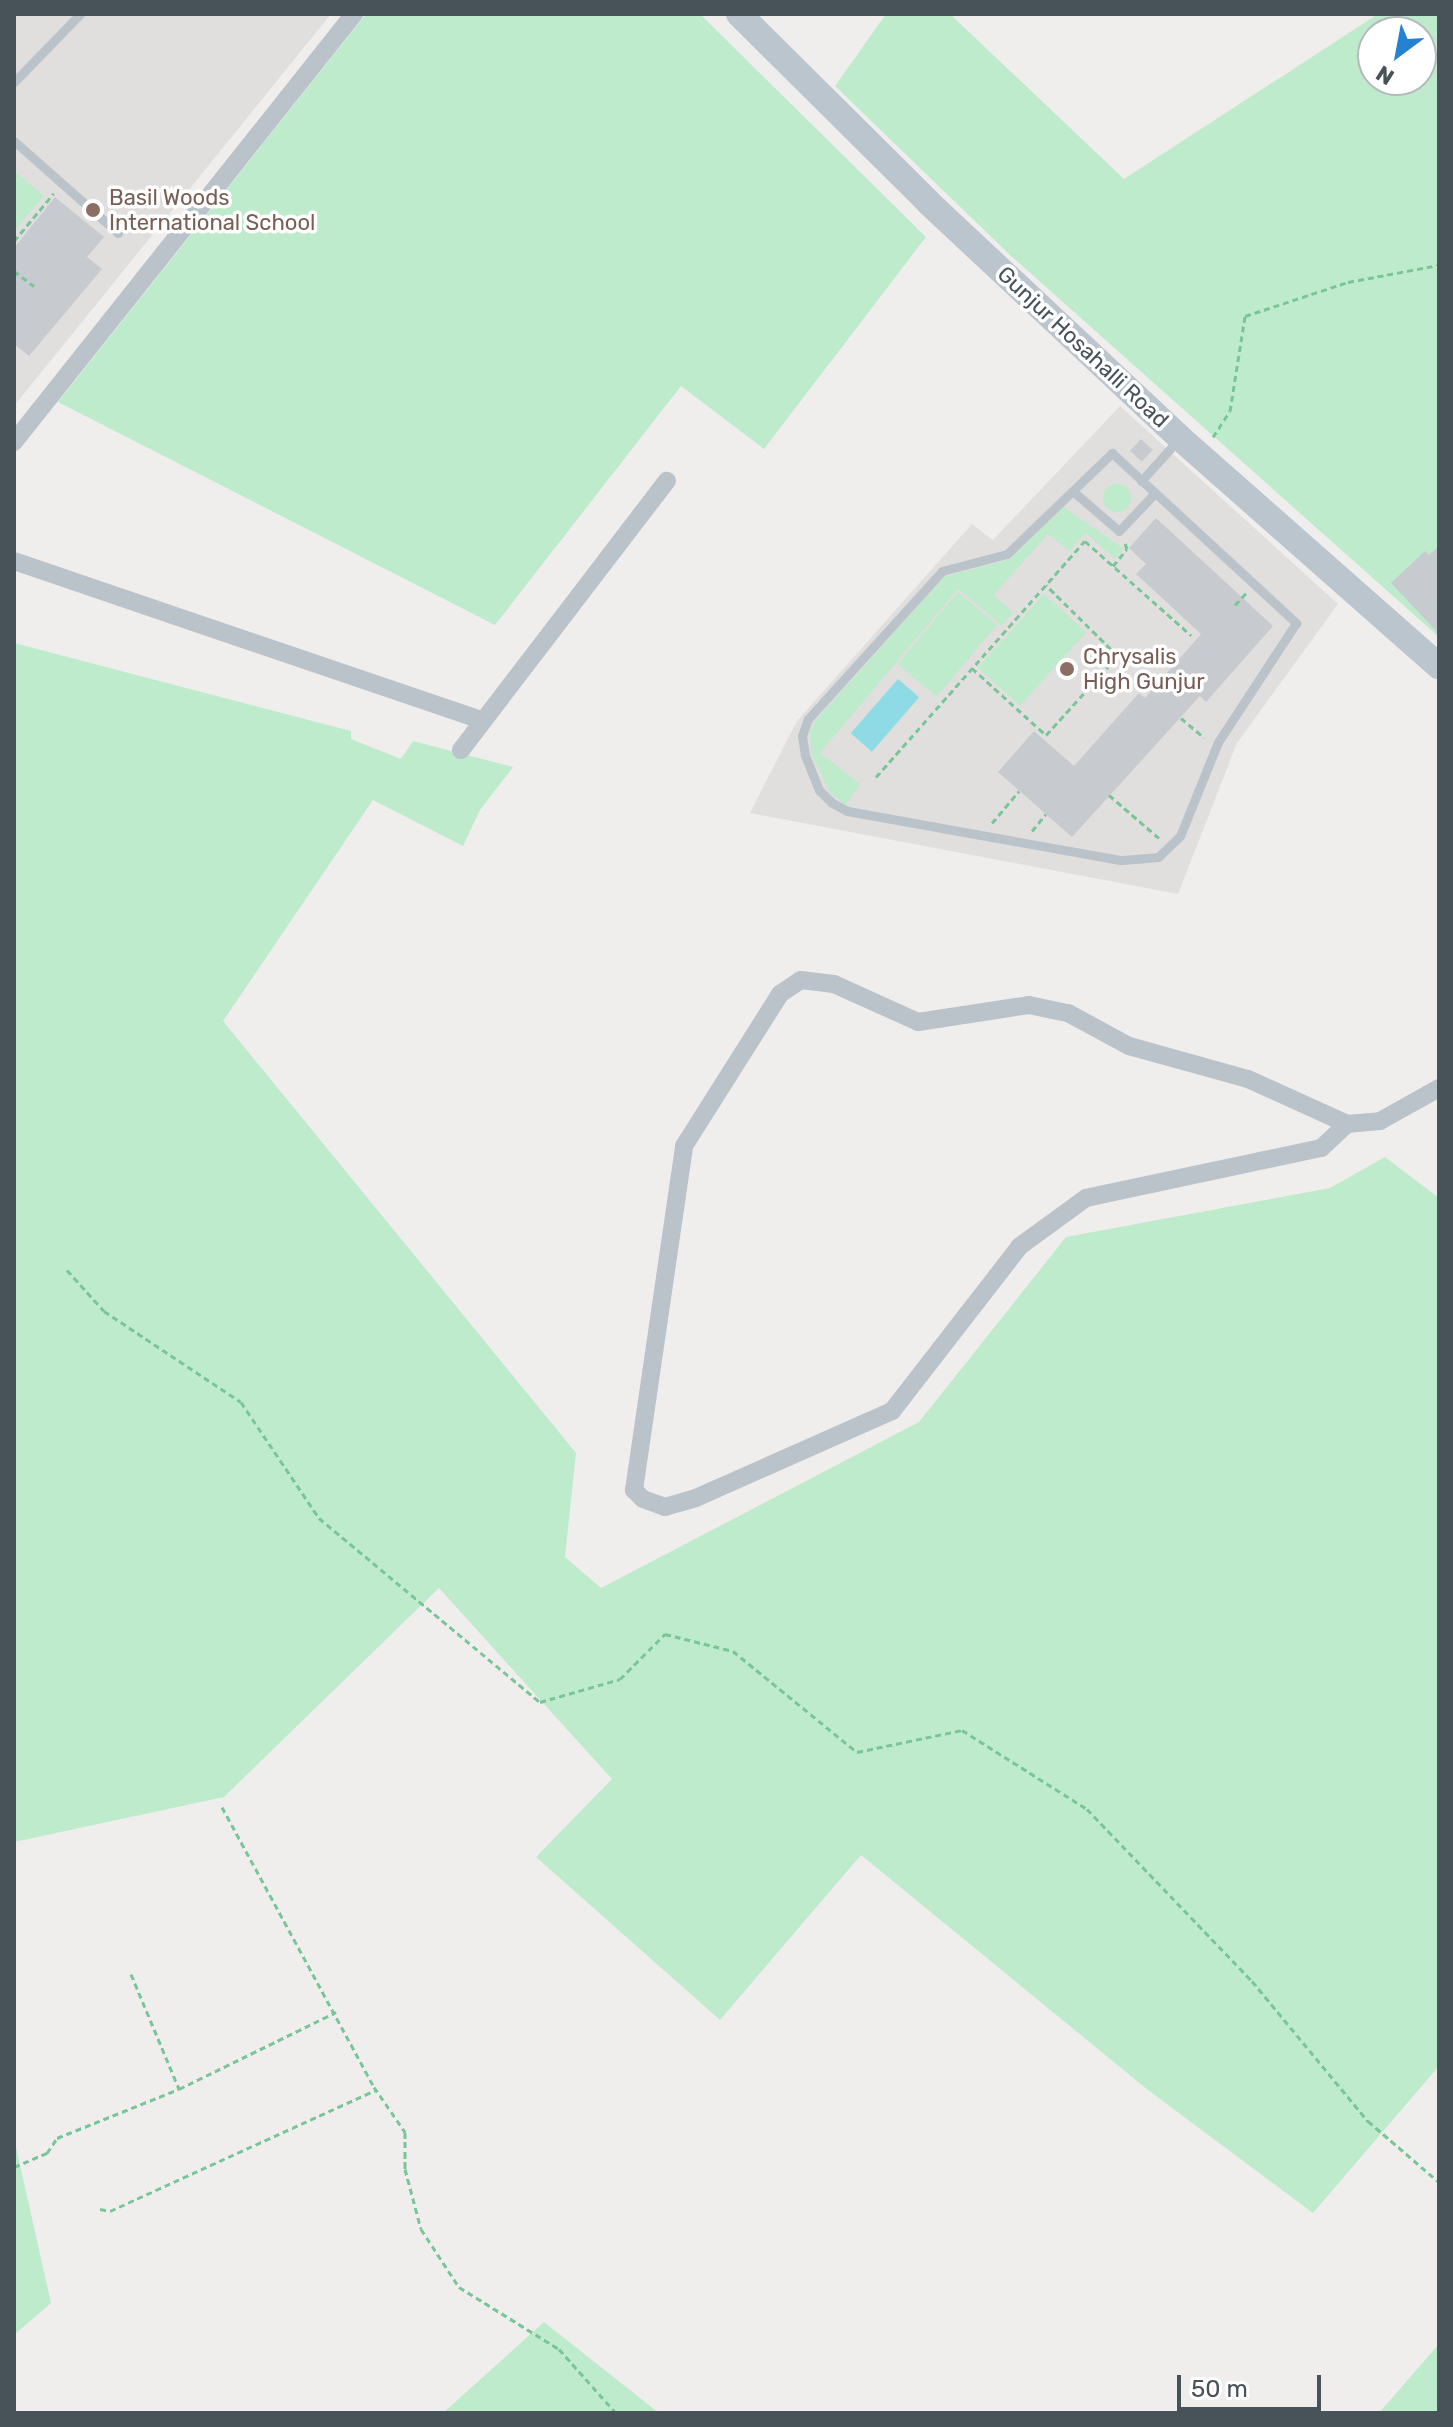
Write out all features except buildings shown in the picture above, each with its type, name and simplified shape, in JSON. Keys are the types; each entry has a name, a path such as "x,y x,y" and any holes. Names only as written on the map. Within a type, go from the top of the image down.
{"street":[{"path":"14,442 354,14"},
{"name":"Gunjur Hosahalli Road","path":"739,14 929,203 1180,438 1439,666"},
{"path":"461,750 480,720 667,481"},
{"path":"14,561 480,720"},
{"path":"1347,1124 1321,1148 1086,1198 1020,1246 892,1411 696,1498 665,1507 643,1499 634,1490 684,1146 780,994 801,980 834,984 918,1022 1029,1005 1068,1013 1129,1046 1248,1079 1347,1124 1380,1121 1439,1088"}],"lane":[{"path":"14,82 80,14"},
{"path":"14,141 118,233"},
{"path":"1141,481 1180,438"},
{"path":"1112,453 1141,481 1296,623 1216,747 1171,848 1133,861 847,811 831,802 810,773 805,725 942,571 1007,554 1058,502 1075,493 1112,453"},
{"path":"1075,493 1119,531 1154,494"}],"path":[{"path":"14,241 62,184"},
{"path":"1200,456 1230,411 1245,316 1348,282 1439,265"},
{"path":"14,271 34,286"},
{"path":"1113,566 1127,549 1119,531"},
{"path":"876,777 1085,541 1191,635"},
{"path":"972,668 1046,735 1118,656 1046,585"},
{"path":"1181,718 1216,747"},
{"path":"982,835 1019,791"},
{"path":"1109,795 1171,848"},
{"path":"67,1270 104,1311 241,1402 319,1518 540,1702 620,1679 665,1634 733,1651 857,1752 962,1730 1087,1809 1252,1981 1368,2121 1439,2182"},
{"path":"222,1807 336,2012 375,2090 405,2132 405,2169 421,2229 459,2287 559,2349 616,2413"},
{"path":"131,1974 179,2089"},
{"path":"14,2167 47,2153 57,2138 179,2089 336,2012"},
{"path":"100,2209 110,2211 375,2090"}],"shaded area":[{"name":"Basil Woods International School","path":"14,14 331,14 14,406"},
{"name":"Chrysalis High Gunjur","path":"1120,406 1338,604 1237,743 1178,894 750,813 797,721 972,524 993,540"}],"green space":[{"path":"366,14 700,14 926,237 764,449 681,386 495,625 58,402"},
{"path":"886,14 950,14 1124,179 1357,28 1357,96 1437,96 1437,16 1375,16 1439,14 1439,637 1010,255 835,86"},
{"path":"14,171 44,196 14,231"},
{"path":"1117,484 1127,488 1131,498 1127,508 1117,512 1107,508 1103,498 1107,488"},
{"path":"1064,507 1124,549 1115,559 1086,533 1069,551 1048,534 994,595 1013,613 1002,626 958,589 820,753 860,784 846,805 830,793 811,753 810,731 816,720 944,577 1010,559"},
{"path":"958,592 997,625 937,697 898,664"},
{"path":"1044,594 1086,632 1020,706 978,668"},
{"path":"14,643 351,731 351,739 401,759 413,741 513,767 480,810 463,846 373,800 223,1021 576,1453 565,1557 601,1588 919,1422 1066,1237 1330,1188 1385,1157 1439,1198 1439,2066 1313,2213 1148,2090 861,1855 720,2020 536,1857 612,1779 439,1588 224,1797 14,1842"},
{"path":"14,2138 51,2303 14,2335"},
{"path":"544,2322 659,2413 443,2413"},
{"path":"1439,2344 1439,2413 1379,2413"}],"water":[{"path":"898,679 919,697 872,752 851,733"}],"place":[{"name":"Basil Woods International School","path":"93,210"},
{"name":"Chrysalis High Gunjur","path":"1067,669"}]}
